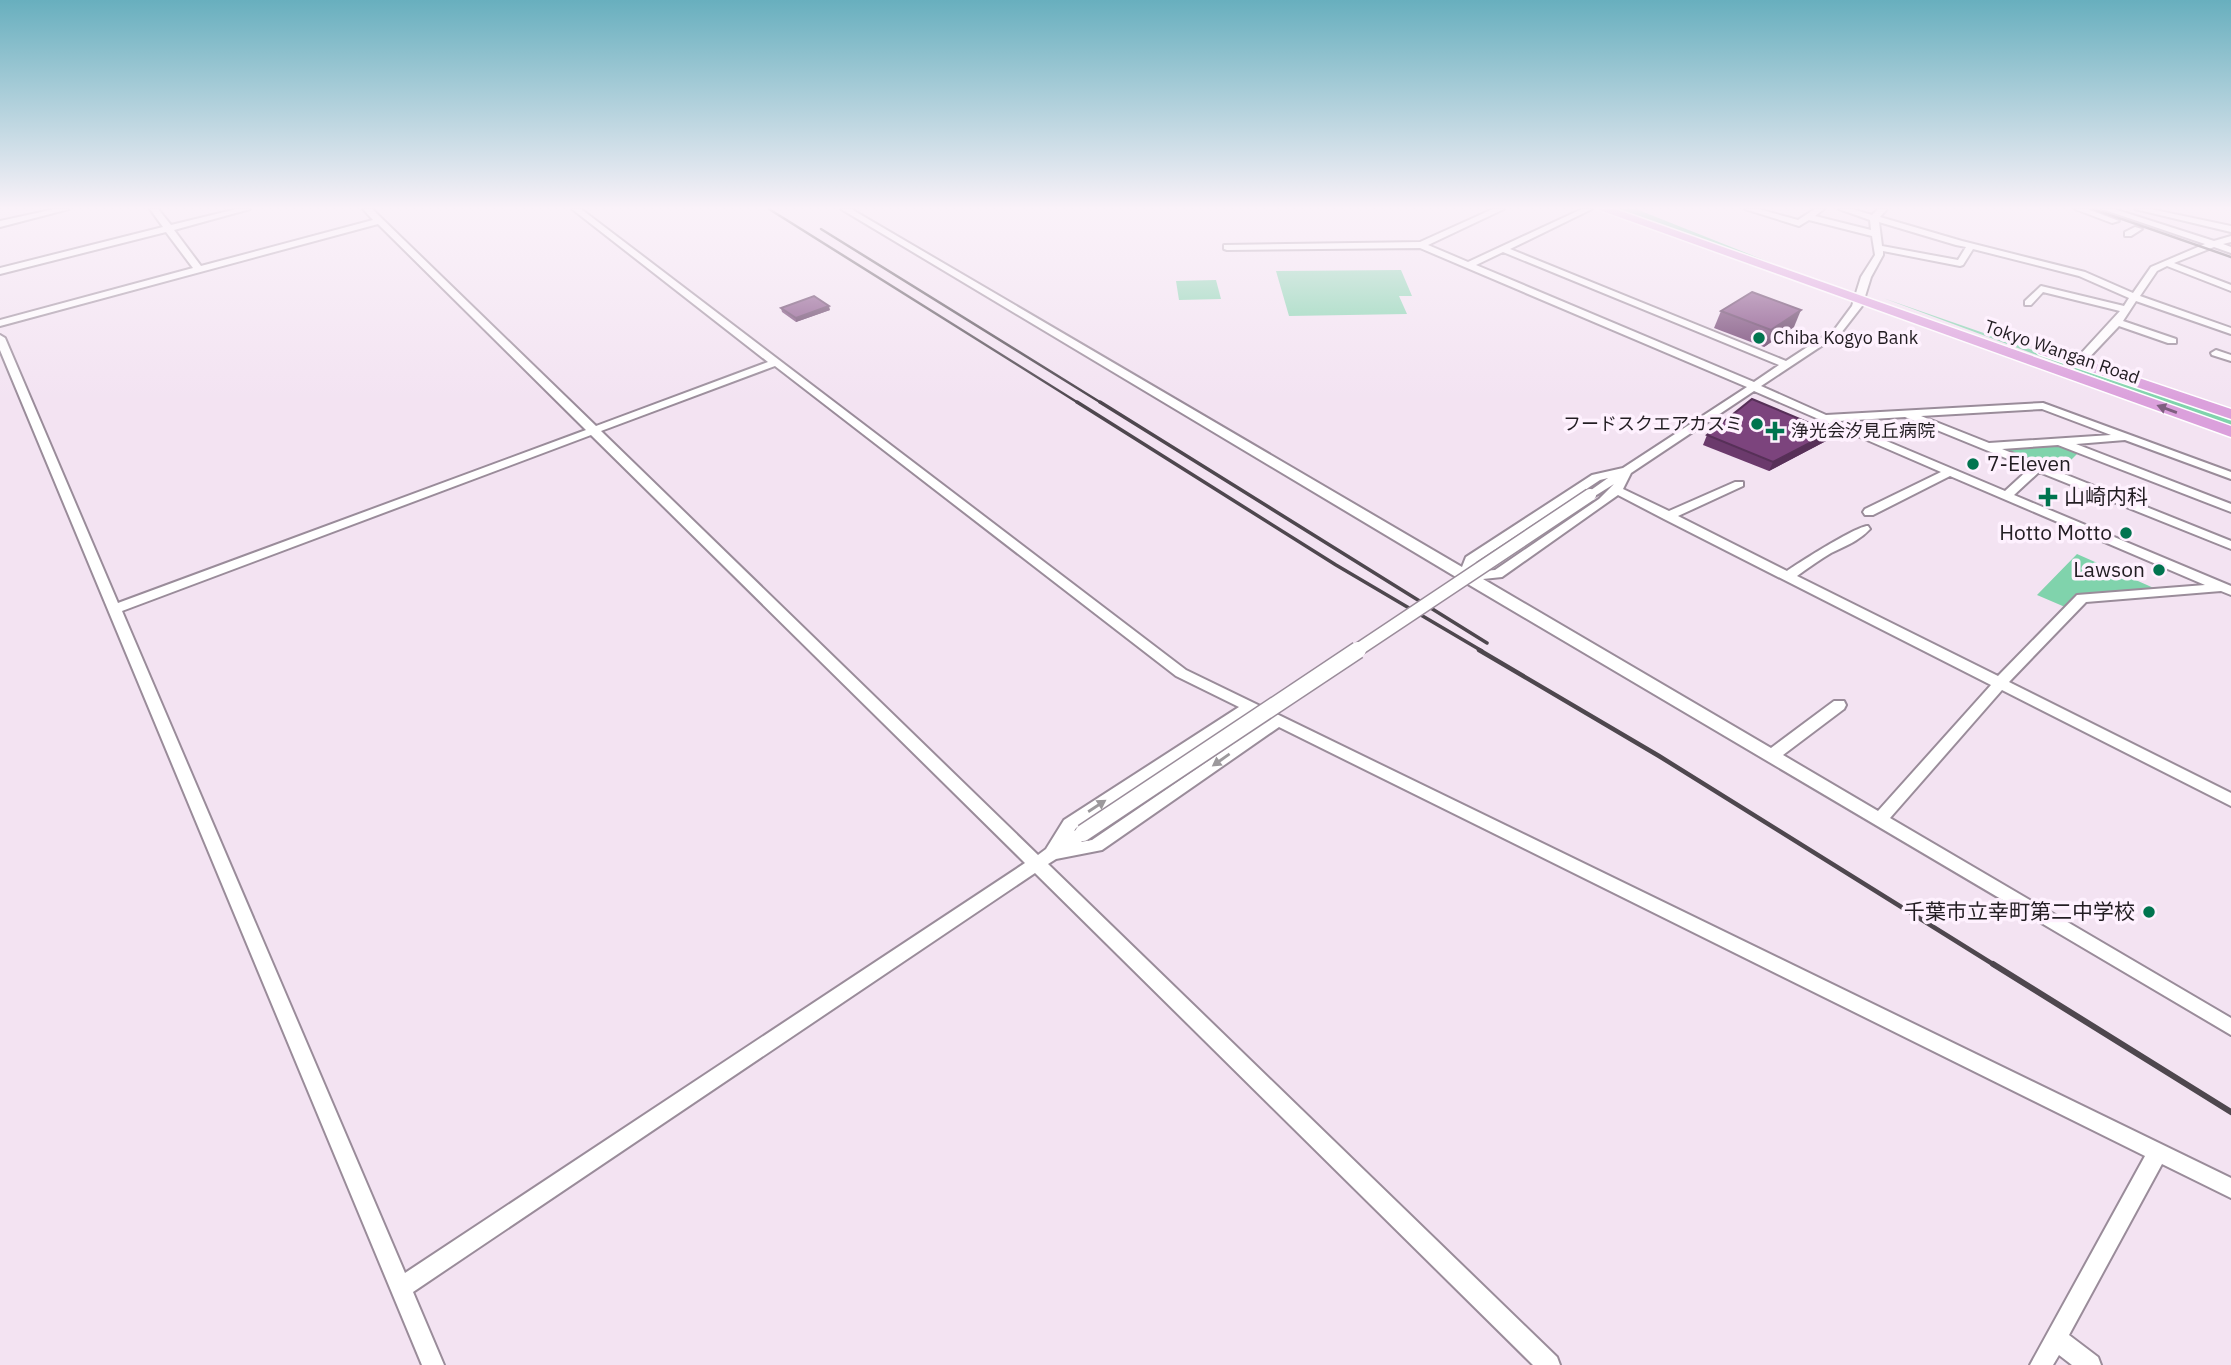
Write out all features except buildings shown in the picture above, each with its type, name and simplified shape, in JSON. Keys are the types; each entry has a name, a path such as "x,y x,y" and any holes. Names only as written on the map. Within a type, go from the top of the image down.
{"highway":[{"name":"Tokyo Wangan Road","path":"1796,273 2078,362 2231,414"},
{"name":"Tokyo Wangan Road","path":"1809,273 1861,294 2043,358 2126,395 2231,432"}],"street":[{"path":"0,323 189,273"},
{"path":"433,273 1044,859 1549,1365"},
{"path":"659,273 1181,673 2231,1188"},
{"path":"952,273 2231,1027"},
{"path":"1486,273 1948,472 2228,589"},
{"path":"1561,273 1788,365"},
{"path":"401,1288 1838,331 1852,315 1871,273"},
{"path":"2073,273 2231,331"},
{"path":"2078,362 2117,322 2150,273"},
{"path":"2191,273 2231,288"},
{"path":"2028,303 2041,289 2126,309"},
{"path":"2117,322 2172,341"},
{"path":"0,338 433,1365"},
{"path":"2216,353 2231,358"},
{"path":"113,610 776,362"},
{"path":"1824,419 2043,406 2231,476"},
{"path":"1905,414 2231,545"},
{"path":"1987,447 2128,437"},
{"path":"2060,442 2231,508"},
{"path":"2007,496 2038,467"},
{"path":"1466,577 1471,560 1481,553 1596,477 1626,471"},
{"path":"1466,577 1498,574 1617,490 1626,471"},
{"path":"1869,512 1948,472"},
{"path":"1668,516 1739,484"},
{"path":"1617,490 2231,800"},
{"path":"1788,576 1864,529"},
{"path":"2214,538 2231,537"},
{"path":"1880,819 2000,683 2082,598 2228,589"},
{"path":"1772,755 1839,705"},
{"path":"1044,859 1070,824 1250,706"},
{"path":"1044,859 1096,846 1278,722"},
{"path":"2041,1365 2158,1152"},
{"path":"2056,1339 2090,1365"}],"green space":[{"path":"1276,273 1402,273 1412,296 1399,296 1407,314 1289,316"},
{"path":"1216,280 1221,299 1179,300 1176,281"},
{"path":"1883,298 2231,419 2231,427"},
{"path":"2060,445 2079,452 2058,473 2005,452 2004,448"},
{"path":"2077,554 2156,589 2078,594 2065,607 2037,595"}],"railway":[{"path":"871,273 1080,404"},
{"path":"891,273 1103,404"},
{"path":"1077,402 1336,565 1482,651"},
{"path":"1100,402 1487,643"},
{"path":"1479,650 1659,756 1996,966"},
{"path":"1993,964 2231,1112"}],"place":[{"name":"Chiba Kogyo Bank","path":"1759,338"},
{"name":"フードスクエアカスミ","path":"1757,424"},
{"name":"浄光会汐見丘病院","path":"1775,431"},
{"name":"7-Eleven","path":"1973,464"},
{"name":"山崎内科","path":"2048,497"},
{"name":"Hotto Motto","path":"2126,533"},
{"name":"Lawson","path":"2159,570"},
{"name":"千葉市立幸町第二中学校","path":"2149,912"}]}
